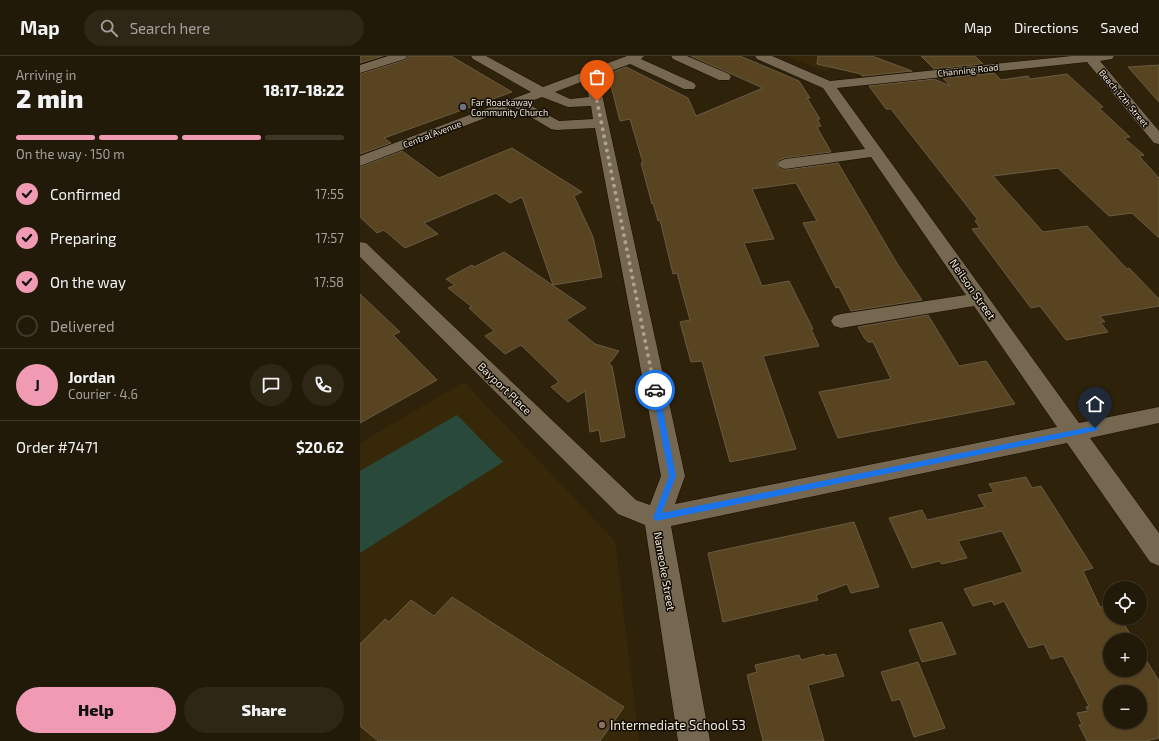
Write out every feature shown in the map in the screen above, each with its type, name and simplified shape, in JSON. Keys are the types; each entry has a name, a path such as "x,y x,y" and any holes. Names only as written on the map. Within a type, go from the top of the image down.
{"street":[{"path":"360,69 401,56"},
{"path":"477,56 541,92 557,97 568,103 597,101"},
{"path":"677,56 724,77"},
{"path":"761,56 828,85"},
{"name":"Channing Road","path":"828,85 1108,56"},
{"name":"Beach 12th Street","path":"1090,57 1159,140"},
{"path":"634,58 689,86"},
{"name":"Central Avenue","path":"360,161 634,58"},
{"name":"Nameoke Street","path":"591,74 672,476 656,518 694,741"},
{"name":"Neilson Street","path":"828,85 1159,554"},
{"path":"516,102 556,126 601,123"},
{"path":"556,126 568,103"},
{"path":"785,164 876,152"},
{"name":"Bayport Place","path":"360,247 627,507 656,518"},
{"path":"841,321 980,299"},
{"path":"656,518 1159,415"}],"shaded area":[{"path":"787,56 855,56 824,71"},
{"path":"464,382 615,541 639,741 360,741 360,443"}],"green space":[{"path":"457,415 503,462 360,553 360,471"}],"building":[{"path":"360,56 383,56 360,63"},
{"path":"408,56 451,56 512,92 384,138 391,143 360,154 360,74 405,60"},
{"path":"691,56 740,56 799,81 810,98 807,98 820,119 817,119 821,126 817,127 831,152 785,158 779,160 776,165 785,170 838,163 898,265 922,300 851,311 839,287 836,288 803,223 817,221 796,183 752,189 774,239 744,243 762,286 789,281 813,329 811,329 819,346 763,356 796,449 730,462 702,361 691,362 680,322 690,320 677,273 673,274 660,220 658,221 653,203 652,204 641,163 643,163 630,119 620,121 608,74 626,67 688,98 696,116 763,88"},
{"path":"818,56 872,56 912,71 862,76 861,74 817,64"},
{"path":"921,56 975,56 983,64 934,69"},
{"path":"1159,65 1159,102 1128,67"},
{"path":"994,73 1001,80 1028,76 1030,79 1067,74 1103,107 1099,108 1130,137 1124,138 1144,155 1139,156 1159,178 1159,238 1132,213 1109,216 1058,168 993,176 1043,232 1087,226 1127,269 1129,268 1159,299 1159,306 1100,316 1105,322 1100,322 1108,332 1066,340 1040,306 1031,308 972,229 980,228 975,221 978,220 891,109 886,109 869,86 934,79 950,86 943,78"},
{"path":"512,148 582,192 574,196 593,237 602,277 553,285 522,197 510,203 496,193 424,223 438,234 405,248 384,230 377,233 360,217 360,167 402,151 439,178"},
{"path":"504,252 586,308 566,320 595,344 619,351 609,364 612,366 625,437 601,442 599,430 590,432 585,391 568,402 551,387 559,382 521,345 505,354 485,336 494,331 469,308 472,307 448,288 455,285 446,279 472,265 474,267"},
{"path":"360,294 400,332 393,335 437,380 360,423"},
{"path":"928,315 959,366 986,361 1015,404 838,438 819,392 891,379 873,342 868,342 865,339 858,327"},
{"path":"1026,477 1032,488 1041,486 1093,568 1083,571 1100,607 1103,606 1103,625 1124,625 1130,633 1103,633 1103,677 1147,677 1147,661 1159,681 1159,738 1146,741 1087,741 1079,725 1082,724 1077,713 1088,711 1086,707 1089,706 1063,656 1051,659 1044,644 1029,648 1004,601 994,605 992,601 973,606 964,589 1023,572 1002,531 958,541 967,558 942,564 939,561 912,568 889,518 922,510 927,520 985,507 978,495 994,492 989,484"},
{"path":"854,522 879,587 851,593 847,584 816,595 818,600 723,622 708,553"},
{"path":"452,597 624,707 600,741 378,741 360,726 360,644 385,619 389,622 411,600 434,616"},
{"path":"942,622 956,654 922,662 909,630"},
{"path":"824,654 825,656 836,654 844,676 808,685 824,741 763,741 747,675 757,672 755,665 799,655 801,660"},
{"path":"918,662 945,728 914,737 900,699 892,701 881,672"}],"way so far":[{"path":"597,101 655,390"}],"place":[{"name":"Far Roackaway Community Church","path":"463,107"},
{"name":"Intermediate School 53","path":"602,725"}],"route":[{"path":"655,390 672,476 656,518 1095,428"}]}
